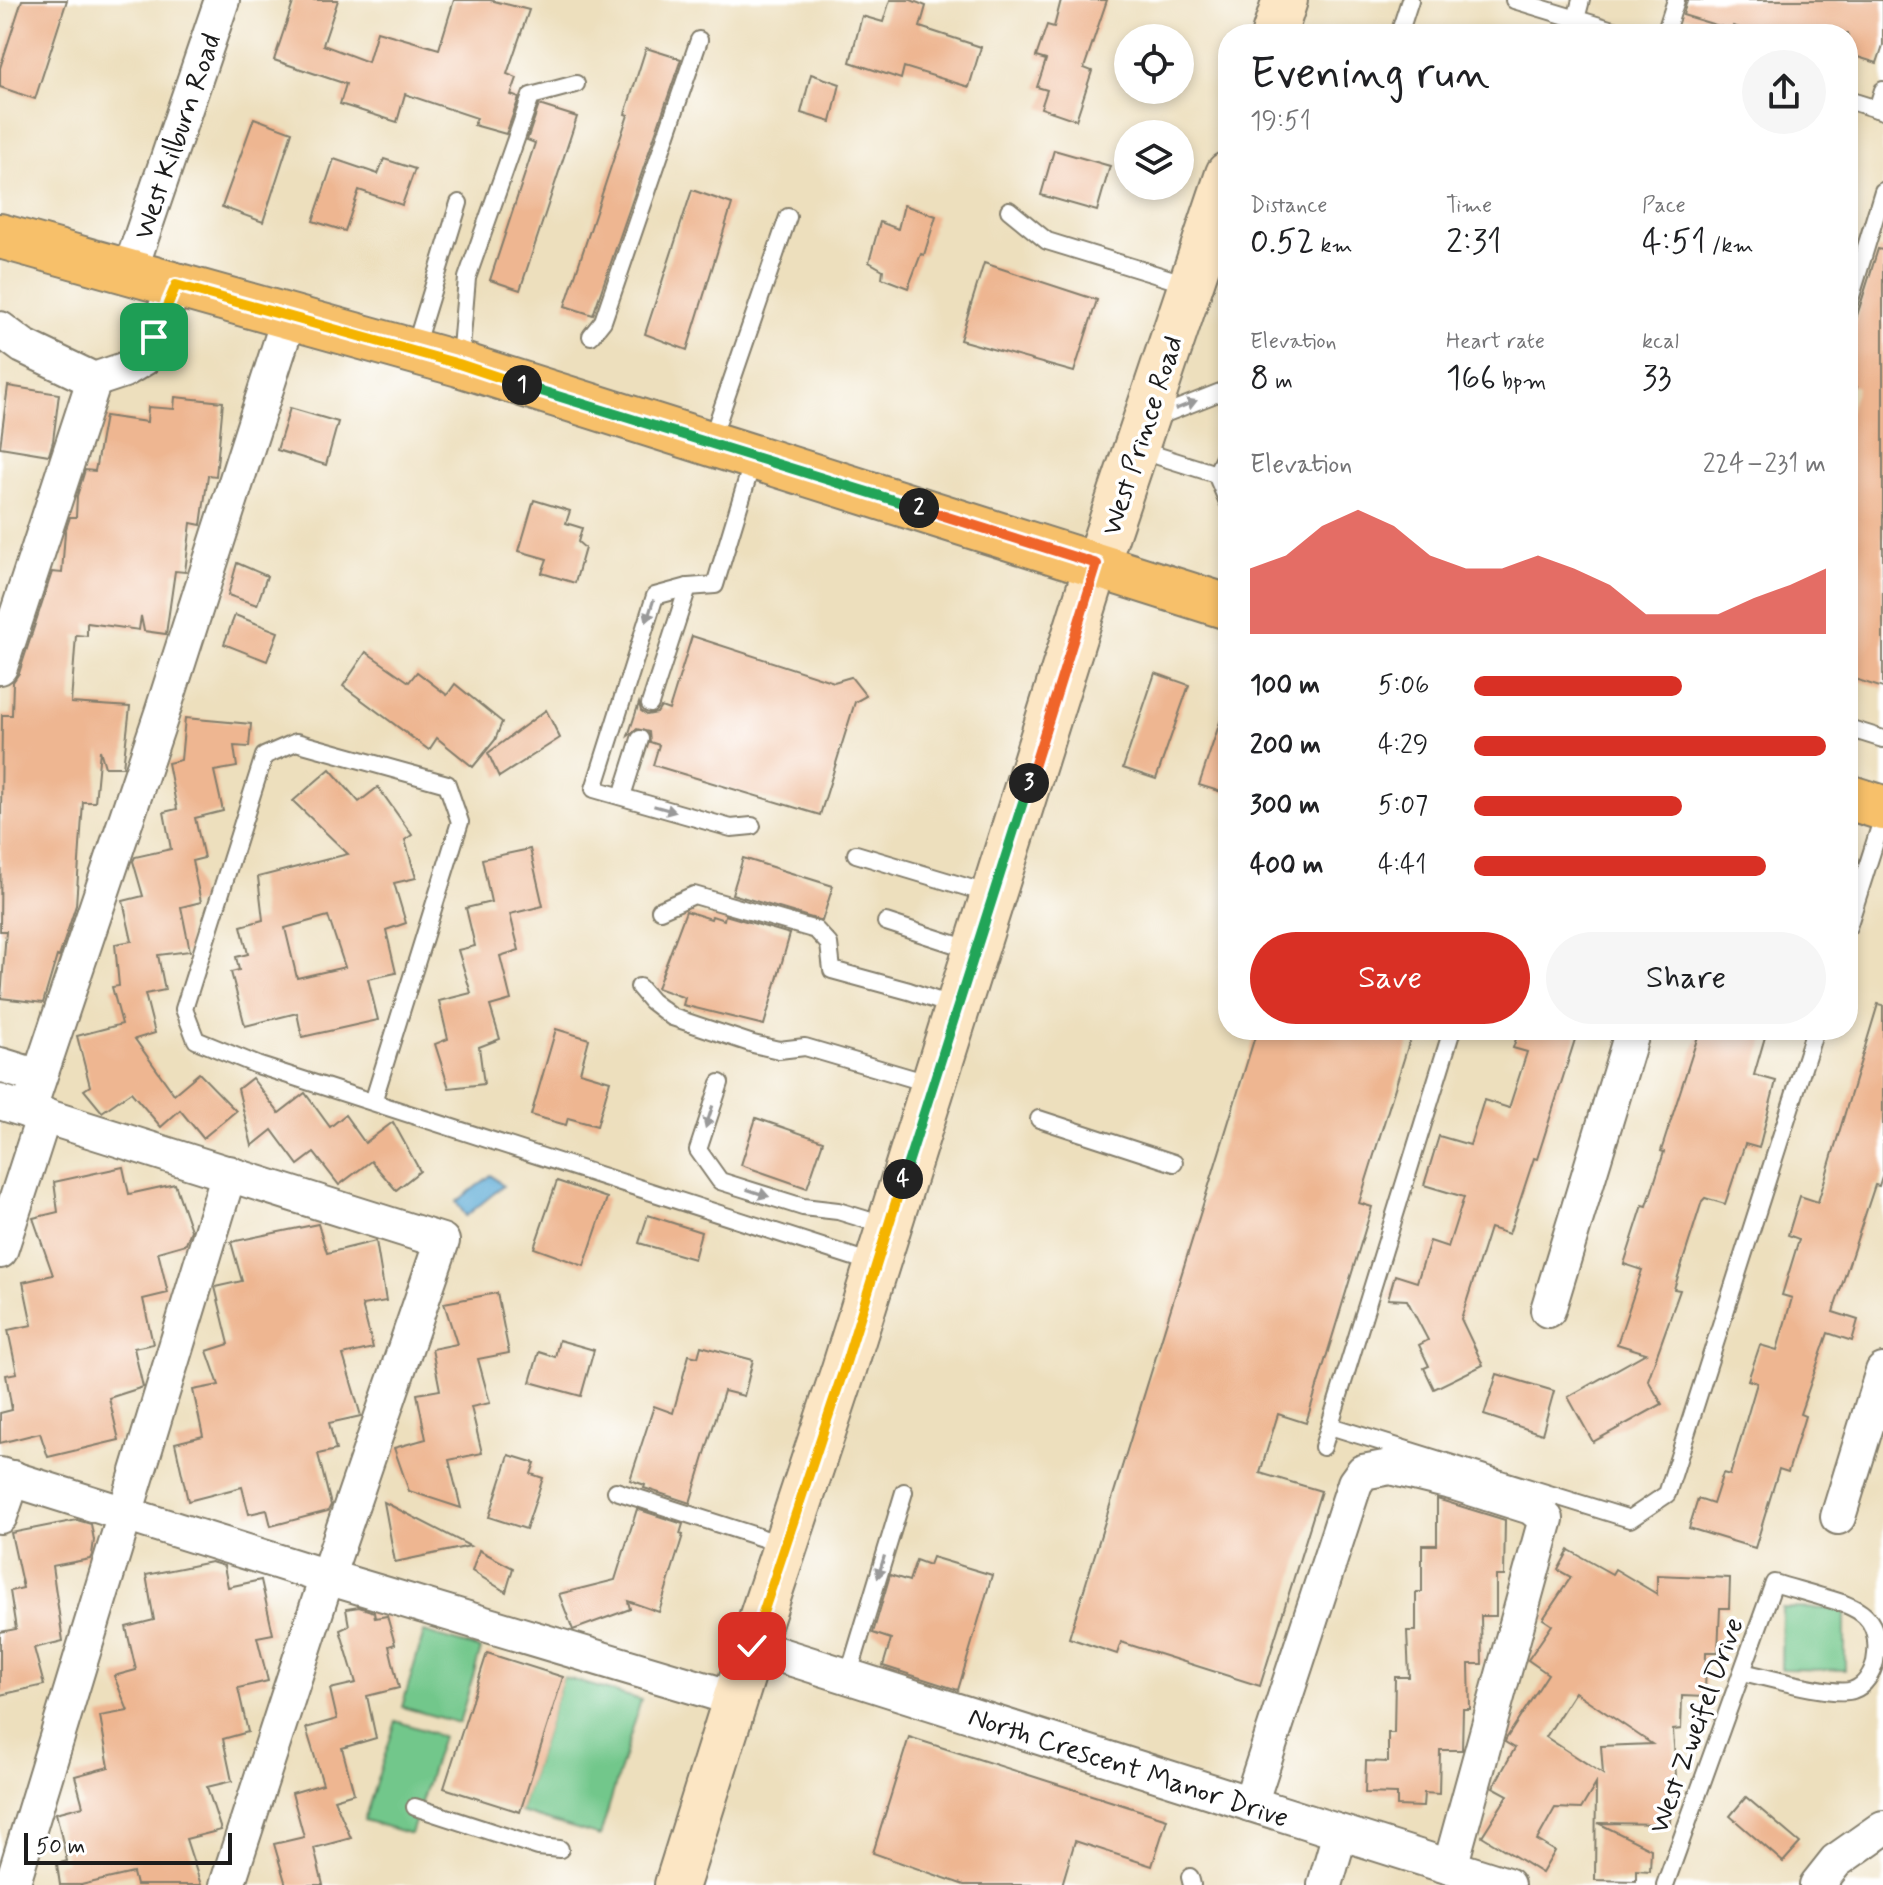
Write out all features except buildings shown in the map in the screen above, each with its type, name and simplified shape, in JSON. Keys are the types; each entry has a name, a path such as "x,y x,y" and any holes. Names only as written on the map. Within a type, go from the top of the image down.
{"main road":[{"path":"1277,24 1285,0"},
{"name":"West Prince Road","path":"677,1885 1097,564 1218,203"},
{"path":"0,236 459,364 1218,604"},
{"path":"1858,800 1883,808"}],"street":[{"name":"West Kilburn Road","path":"129,273 222,0"},
{"path":"0,329 23,346 94,380 124,370 144,358 176,285"},
{"path":"0,1251 24,1109 39,1077 162,713 289,317"},
{"path":"0,667 94,380"},
{"path":"1548,1310 1630,1040"},
{"path":"0,1065 39,1077"},
{"path":"24,1109 442,1241 327,1577 227,1885"},
{"path":"12,1885 229,1173"},
{"path":"1838,1517 1883,1371"},
{"path":"1250,1804 1355,1483 1363,1472 1390,1467 1455,1483 1531,1507 1546,1519 1450,1867"},
{"path":"0,1516 6,1476 327,1577 736,1699"},
{"name":"North Crescent Manor Drive","path":"752,1646 1507,1885"},
{"path":"1817,1885 1836,1861 1883,1828"},
{"path":"1325,1885 1340,1833"}],"lane":[{"path":"1402,24 1410,0"},
{"path":"1514,0 1593,24"},
{"path":"1576,19 1581,0"},
{"path":"1668,24 1676,0"},
{"path":"591,336 603,321 699,40"},
{"path":"459,364 467,278 531,96 576,84"},
{"path":"1858,103 1880,110 1883,90"},
{"path":"1858,273 1883,191"},
{"path":"414,352 459,203"},
{"path":"1009,210 1047,241 1190,285"},
{"path":"711,442 788,217"},
{"path":"1140,435 1218,394"},
{"path":"1140,435 1216,474 1218,479"},
{"path":"752,826 731,828 594,789 655,596 688,587 715,585 754,456"},
{"path":"1216,474 1218,470"},
{"path":"650,704 688,587"},
{"path":"1858,731 1883,739"},
{"path":"622,796 640,739"},
{"path":"373,1102 460,822 447,784 296,742 264,756 184,1009 196,1040 257,1065 373,1102 882,1245"},
{"path":"1858,896 1883,817"},
{"path":"856,854 993,895"},
{"path":"660,910 694,895 816,930 829,944 832,970 957,1007"},
{"path":"886,922 975,951"},
{"path":"639,987 672,1017 779,1050 805,1047 933,1085"},
{"path":"1323,1447 1449,1040"},
{"path":"1330,1426 1630,1519 1667,1494 1812,1040"},
{"path":"720,1083 698,1150 720,1181 803,1207 838,1211 882,1245"},
{"path":"1039,1119 1174,1163"},
{"path":"616,1491 786,1545"},
{"path":"848,1677 904,1492"},
{"name":"West Zweifel Drive","path":"1665,1885 1774,1583 1856,1606 1868,1615 1877,1630 1876,1658 1869,1677 1853,1690 1832,1691 1743,1672"},
{"path":"415,1807 538,1847 560,1849"}],"green space":[{"path":"1782,1608 1845,1609 1845,1670 1781,1669"},
{"path":"424,1632 481,1649 459,1723 402,1707"},
{"path":"563,1677 641,1700 600,1836 520,1812"},
{"path":"396,1721 442,1736 411,1834 364,1820"}],"water":[{"path":"491,1175 503,1186 466,1216 456,1202"}],"route":[{"path":"154,337 176,285 459,364 1097,564 844,1369 752,1646"}]}
